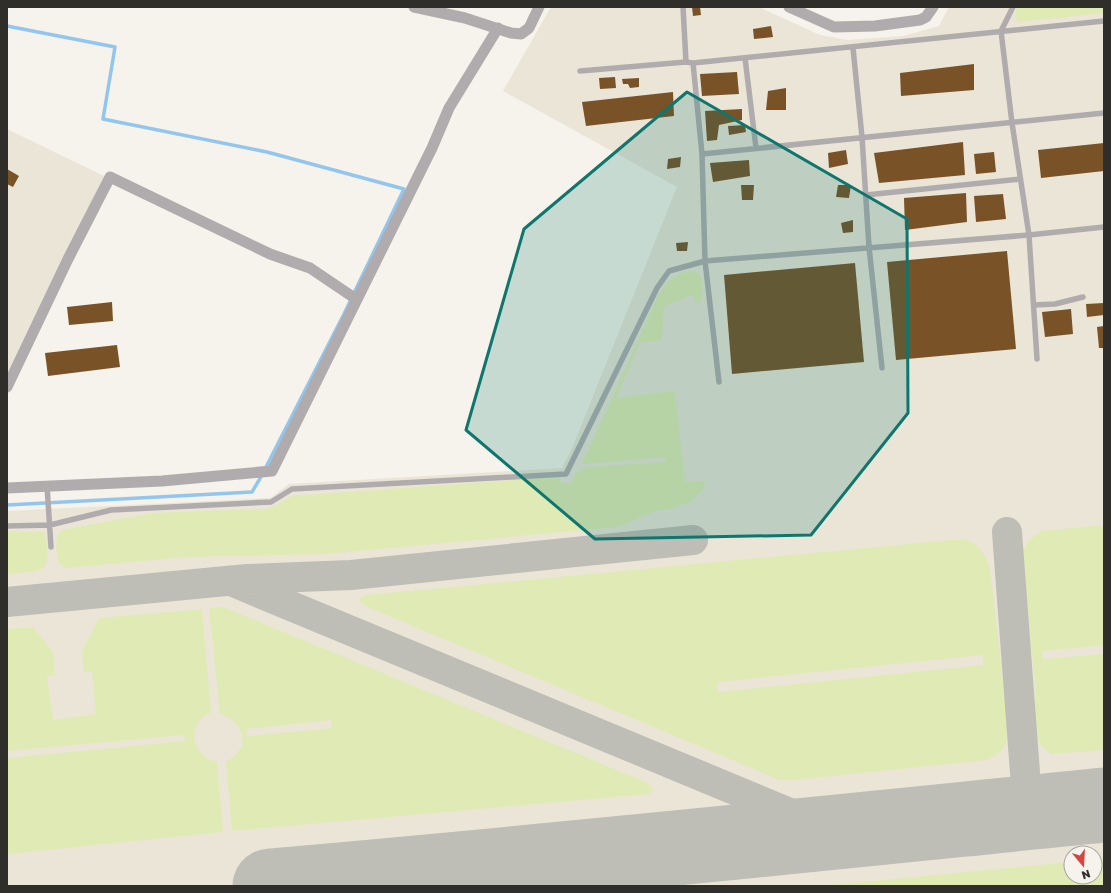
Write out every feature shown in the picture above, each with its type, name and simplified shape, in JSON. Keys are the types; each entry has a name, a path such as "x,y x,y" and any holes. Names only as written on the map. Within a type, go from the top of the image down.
{"street":[{"path":"414,7 465,18 521,34 529,28 539,7"},
{"path":"788,7 808,11 834,27 875,26 920,20 926,17 933,7"},
{"path":"7,488 162,481 272,471 432,148 450,108 498,28"},
{"path":"7,387 68,259 110,177 270,254 310,268 356,299"}],"lane":[{"path":"683,7 686,62"},
{"path":"1013,7 1001,31 1028,235 1037,359"},
{"path":"580,70 686,62 693,63 854,48 1104,21"},
{"path":"854,48 862,137 868,247 882,368"},
{"path":"745,58 756,148"},
{"path":"693,63 702,154 705,261 719,382"},
{"path":"702,154 1104,113"},
{"path":"866,194 1020,179"},
{"path":"7,526 50,525 111,510 271,502 292,489 566,474 662,279 669,272 705,261 1028,235 1104,226"},
{"path":"1034,305 1055,304 1083,296"},
{"path":"47,486 51,547"}],"highlighted area":[{"path":"687,92 907,219 908,413 811,535 595,539 466,430 524,229"}],"shaded area":[{"path":"551,7 759,7 820,35 848,40 903,36 939,26 949,7 1104,7 1104,886 7,886 7,511 270,498 289,484 562,468 573,446 677,187 503,91"},
{"path":"7,129 104,176 7,374"}],"green space":[{"path":"1017,7 1104,7 1104,13 1018,22 1015,17"},
{"path":"693,271 699,274 701,280 702,292 700,302 696,303 693,294 664,307 662,340 640,343 616,398 675,391 685,482 705,481 704,488 692,501 669,510 658,510 617,527 325,554 188,557 65,568 59,563 56,551 56,542 61,530 153,513 265,509 275,506 291,496 556,477 560,479 562,483 571,484 576,473 588,467 666,462 666,457 582,464 658,296 665,286 676,276 681,273"},
{"path":"1104,525 1104,645 1042,651 1043,659 1104,654 1104,750 1051,754 1040,744 1033,728 1032,705 1036,696 1025,582 1019,572 1023,551 1028,541 1041,531"},
{"path":"7,531 44,532 47,545 47,560 44,568 36,571 7,574"},
{"path":"962,539 973,543 980,549 990,568 1008,726 1006,743 998,754 987,760 794,780 780,780 370,608 359,599 366,595","holes":["983,655 983,665 718,692 718,682"]},
{"path":"223,607 648,783 653,790 649,794 232,831 226,762 240,750 242,736 236,723 220,713 209,608","holes":["331,720 332,728 247,736 246,729"]},
{"path":"202,609 211,712 203,717 197,724 194,739 201,753 208,759 217,762 223,832 7,854 7,758 185,741 184,735 7,751 7,629 33,627 53,652 55,675 47,676 53,720 96,714 92,672 84,672 82,651 99,618"},
{"path":"1103,859 1104,886 821,886 1063,863 1063,885 1103,885"}],"building":[{"path":"692,7 700,7 701,15 693,16"},
{"path":"771,26 773,37 754,39 753,29"},
{"path":"974,64 974,90 901,96 900,73"},
{"path":"737,72 739,94 702,96 700,74"},
{"path":"615,77 616,88 600,89 599,78"},
{"path":"639,78 639,87 630,88 628,84 623,84 622,79"},
{"path":"786,88 786,110 766,110 768,91"},
{"path":"673,92 674,116 586,126 582,102"},
{"path":"742,109 742,120 719,125 717,140 707,141 705,111"},
{"path":"745,125 746,132 729,135 728,126"},
{"path":"963,142 965,175 879,183 874,153"},
{"path":"1104,143 1104,171 1041,178 1038,150"},
{"path":"846,150 848,164 829,168 828,153"},
{"path":"994,152 996,172 976,174 974,154"},
{"path":"681,157 680,167 667,169 668,159"},
{"path":"749,160 750,176 713,182 710,163"},
{"path":"7,169 19,176 13,187 7,184"},
{"path":"741,185 754,185 753,200 742,200"},
{"path":"838,185 851,185 849,198 836,197"},
{"path":"966,193 967,222 905,230 904,198"},
{"path":"1003,194 1006,219 976,222 974,196"},
{"path":"853,220 853,232 843,233 841,223"},
{"path":"688,242 687,251 677,251 676,243"},
{"path":"1007,251 1016,349 896,360 887,262"},
{"path":"855,263 864,362 732,374 724,275"},
{"path":"112,302 113,321 69,325 67,307"},
{"path":"1104,303 1104,315 1087,317 1086,304"},
{"path":"1071,309 1073,334 1045,337 1042,312"},
{"path":"1104,326 1104,348 1099,348 1097,327"},
{"path":"117,345 120,367 48,376 45,353"}],"waterway":[{"path":"7,26 115,47 103,119 267,152 404,189 344,314 265,469"},
{"path":"7,505 252,492 262,475"}],"taxiway":[{"path":"1007,532 1028,813"},
{"path":"7,602 247,579 351,575 693,540"},
{"path":"238,584 790,813 830,832"},
{"path":"631,886 654,860 676,849"},
{"path":"535,863 561,872 578,886"}],"runway":[{"path":"270,886 583,857 1104,805"}]}
